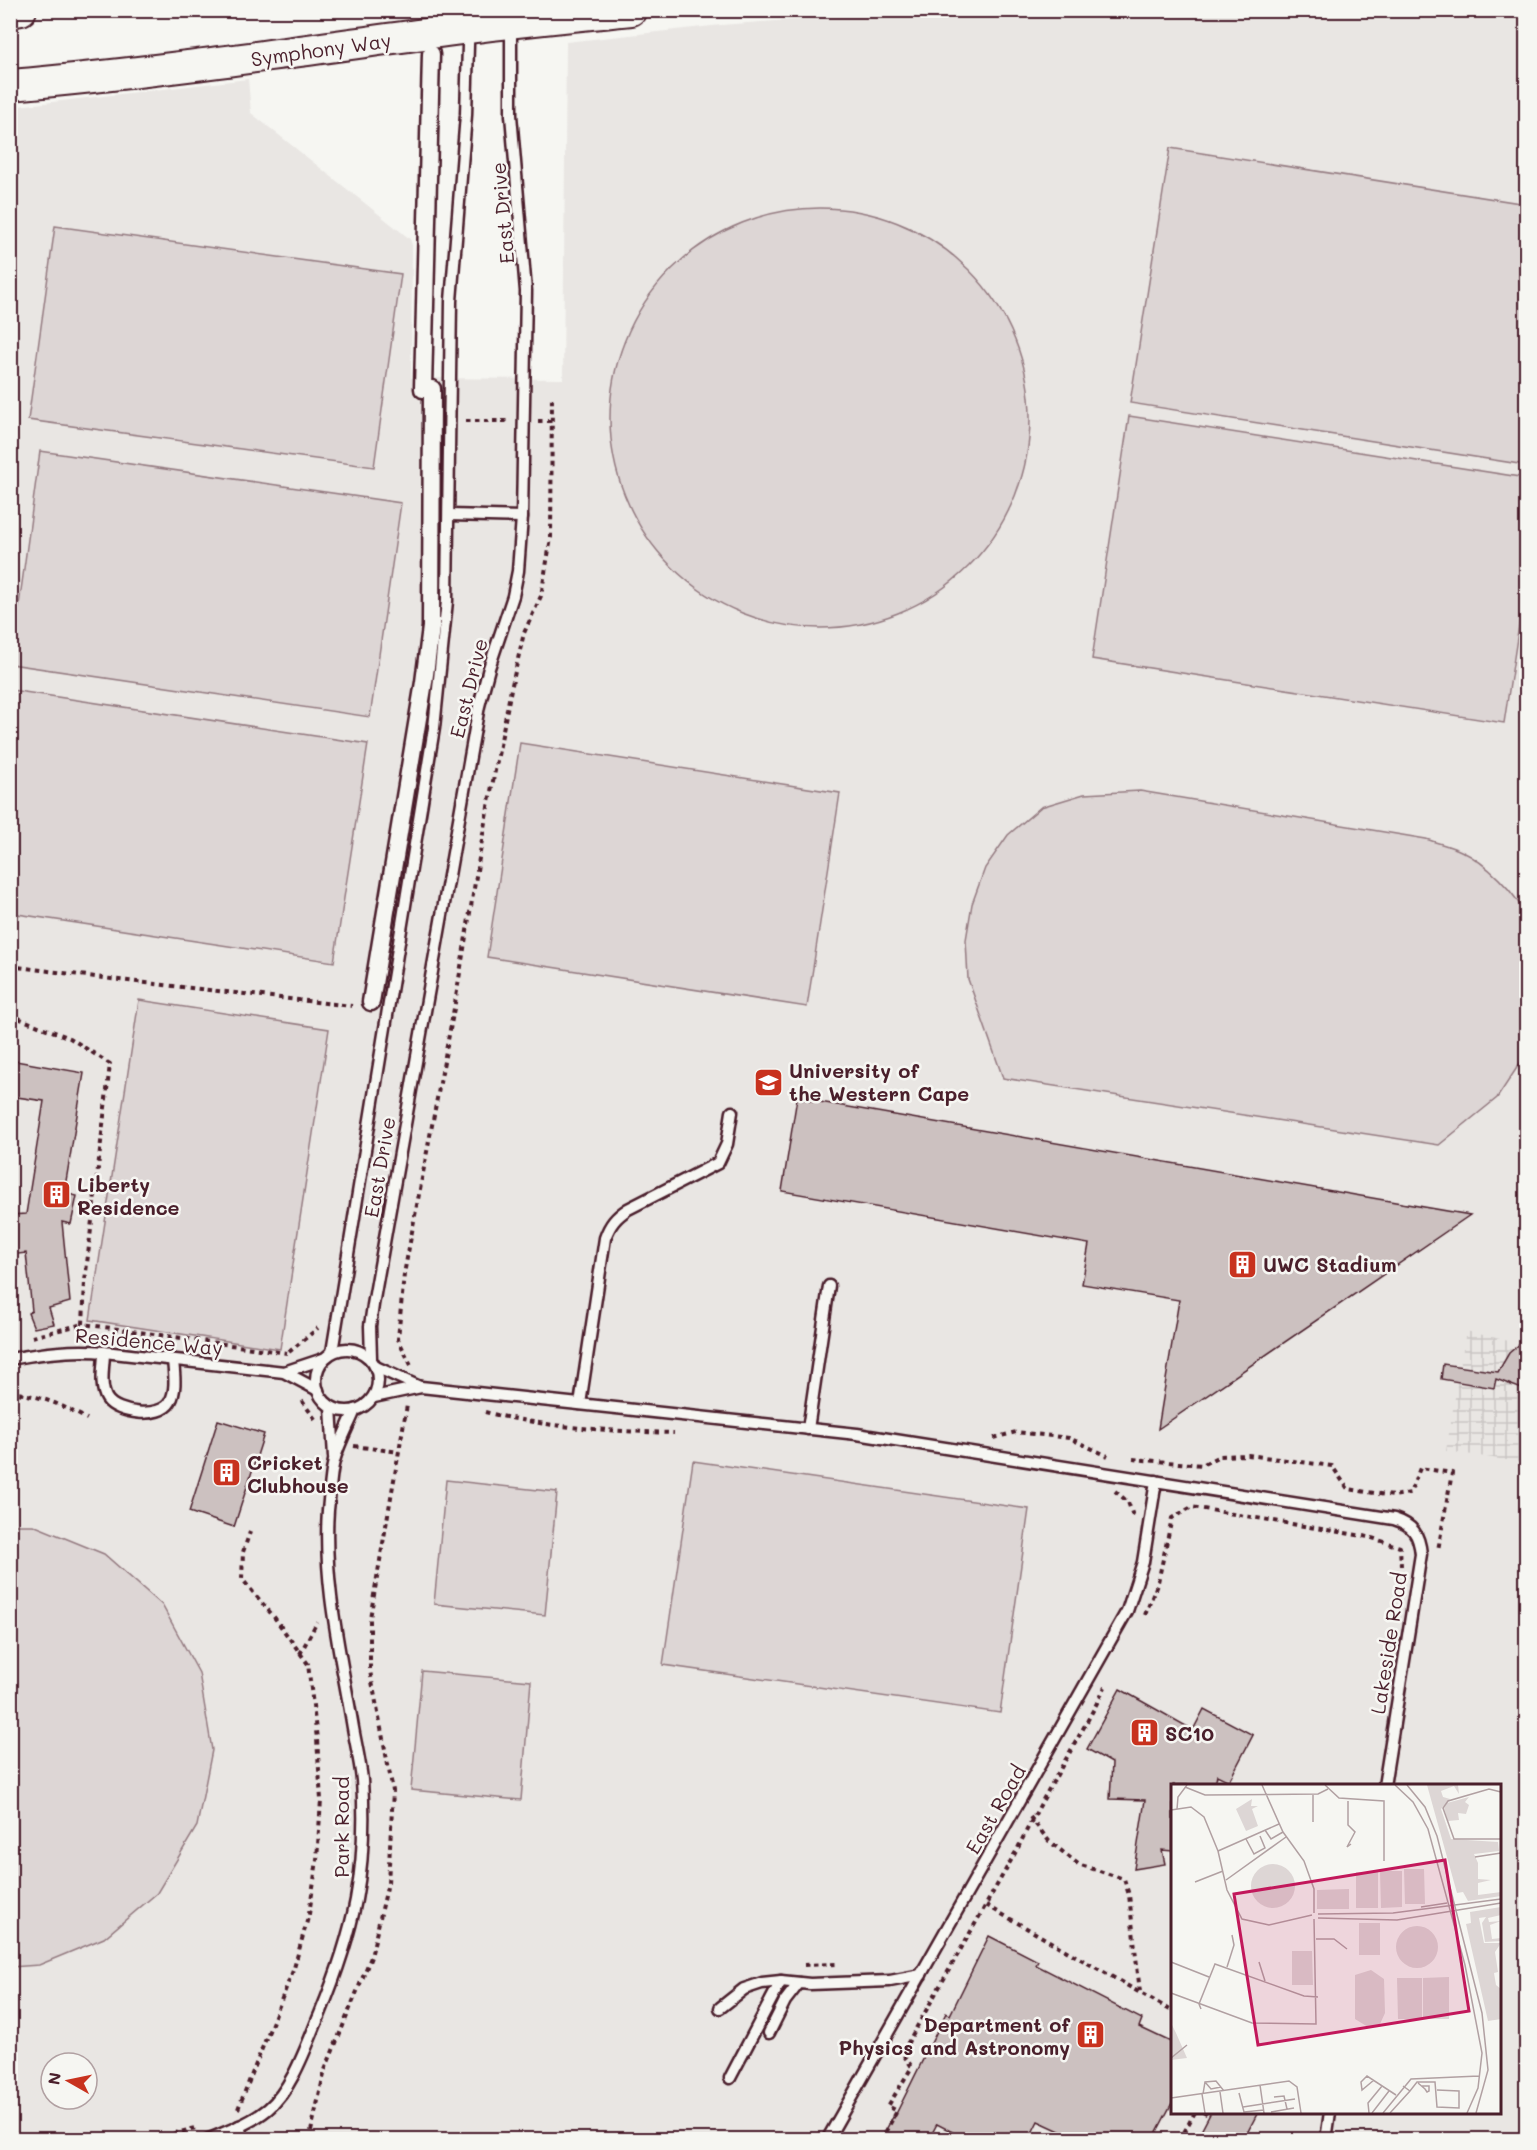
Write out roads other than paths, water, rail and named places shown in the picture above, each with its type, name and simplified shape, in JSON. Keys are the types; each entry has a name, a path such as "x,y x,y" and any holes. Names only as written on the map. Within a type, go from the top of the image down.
{"main road":[{"path":"10,12 21,10"},
{"name":"Symphony Way","path":"10,85 92,78 266,57 469,19 631,10"}],"street":[{"path":"371,1002 431,627 432,388 423,389 430,54"}],"lane":[{"name":"East Drive","path":"374,1362 370,1326 373,1305 479,706 513,596 518,571 522,517 526,291 511,115 511,16"},
{"name":"East Drive","path":"332,1352 434,728 447,601 450,515 451,301 466,115 469,19"},
{"path":"450,515 522,517"},
{"path":"580,1404 610,1225 617,1216 628,1209 718,1163 727,1144 732,1112"},
{"path":"808,1429 829,1286"},
{"path":"409,1386 353,1348 342,1348 332,1352 323,1359 316,1376 318,1390 325,1402 331,1407 347,1411 362,1408 374,1397 409,1386 421,1387 857,1434 1156,1481"},
{"name":"Residence Way","path":"10,1359 79,1350 104,1352 284,1372 318,1390"},
{"path":"104,1352 103,1388 108,1400 121,1407 147,1413 157,1412 172,1400 173,1360"},
{"name":"Residence Way","path":"284,1372 323,1359"},
{"path":"374,1362 379,1377 374,1397"},
{"name":"Park Road","path":"207,2139 239,2126 269,2109 285,2088 300,2060 333,1983 348,1939 359,1892 363,1852 361,1777 333,1606 326,1539 334,1460 331,1407"},
{"name":"Park Road","path":"334,1460 355,1410"},
{"name":"Lakeside Road","path":"1156,1481 1394,1519 1407,1523 1415,1530 1421,1554 1384,1784"},
{"name":"East Road","path":"827,2139 1127,1611 1143,1562 1156,1481"},
{"path":"720,2008 735,1995 752,1985 781,1981 799,1983 890,1981 921,1975"},
{"path":"730,2078 781,1981"},
{"path":"769,2033 785,2001 799,1983"},
{"path":"1326,2139 1330,2114"},
{"path":"239,2126 243,2139"}],"place":[{"name":"University of the Western Cape","path":"768,1082"},
{"name":"Liberty Residence","path":"56,1195"},
{"name":"UWC Stadium","path":"1242,1264"},
{"name":"Cricket Clubhouse","path":"226,1473"},
{"name":"SC10","path":"1144,1733"},
{"name":"Department of Physics and Astronomy","path":"1091,2035"}]}
